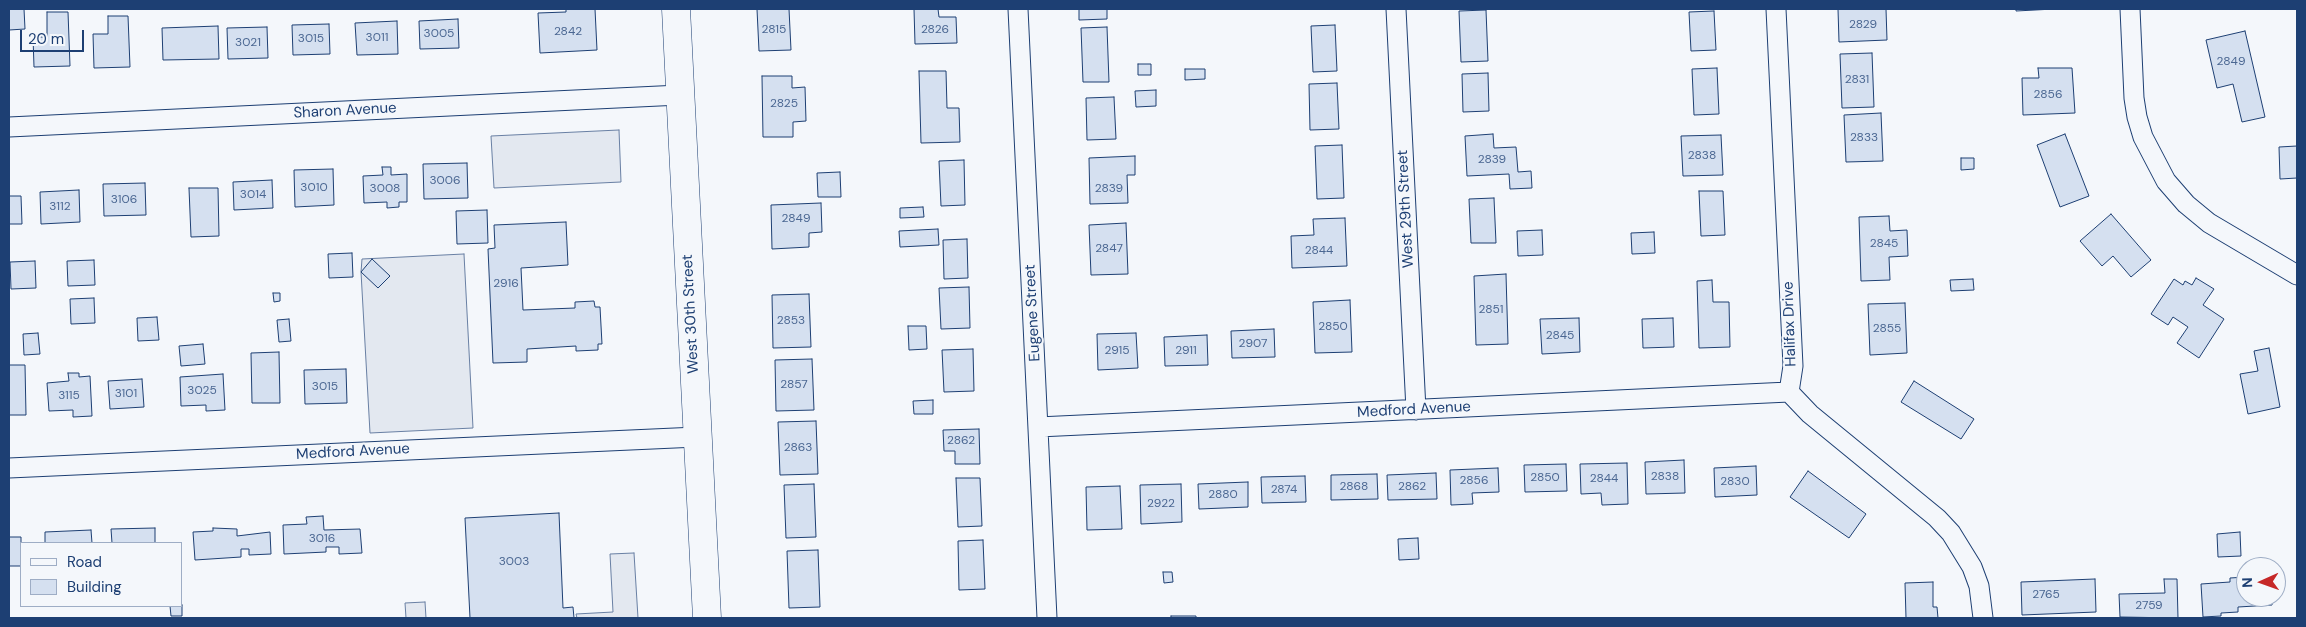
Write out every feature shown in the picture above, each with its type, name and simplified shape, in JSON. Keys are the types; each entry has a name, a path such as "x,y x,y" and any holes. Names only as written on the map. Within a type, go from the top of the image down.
{"main road":[{"name":"West 30th Street","path":"676,9 707,618"}],"street":[{"name":"Eugene Street","path":"1018,9 1047,618"},
{"name":"West 29th Street","path":"1396,9 1416,410"},
{"name":"Halifax Drive","path":"1776,9 1793,366 1789,392"},
{"path":"2130,9 2134,98 2137,118 2143,137 2166,181 2186,204 2209,223 2297,275"},
{"name":"Sharon Avenue","path":"9,127 680,95"},
{"name":"Medford Avenue","path":"1038,427 1789,392"},
{"path":"1789,392 1810,414 1937,518 1951,533 1972,567 1979,586 1983,618"},
{"name":"Medford Avenue","path":"9,468 697,437"}],"shaded area":[{"path":"619,130 621,182 494,188 491,136"},
{"path":"464,254 473,428 370,433 361,272 362,259"},
{"path":"634,553 638,618 577,618 576,614 613,612 610,554"},
{"path":"425,602 426,618 406,618 405,603"}],"building":[{"path":"9,9 24,9 25,29 9,30"},
{"path":"566,9 595,9 597,50 540,53 538,13 566,12"},
{"path":"757,9 789,9 791,50 759,51"},
{"path":"914,9 938,9 939,17 956,17 957,43 915,44"},
{"path":"1079,9 1107,9 1107,19 1079,20"},
{"path":"1838,9 1886,9 1887,40 1839,42"},
{"path":"2016,9 2054,9 2016,11"},
{"path":"1486,10 1488,61 1461,62 1459,11"},
{"path":"1714,11 1716,50 1691,51 1689,12"},
{"path":"47,12 68,12 70,66 34,67 33,37 47,37"},
{"path":"108,16 128,16 130,67 94,68 93,34 108,34"},
{"path":"458,19 459,48 420,49 419,21"},
{"path":"397,21 398,54 357,55 355,23"},
{"path":"329,24 330,54 293,55 292,25"},
{"path":"1335,25 1337,71 1313,72 1311,26"},
{"path":"218,26 219,59 163,60 162,28"},
{"path":"267,27 268,58 228,59 227,28"},
{"path":"1107,27 1109,82 1083,82 1081,28"},
{"path":"2245,31 2265,117 2242,122 2233,84 2217,88 2206,40"},
{"path":"1872,53 1874,107 1842,108 1840,54"},
{"path":"1138,64 1151,64 1151,75 1138,75"},
{"path":"1717,68 1719,114 1694,115 1692,69"},
{"path":"2038,68 2072,68 2075,113 2023,115 2022,78 2039,78"},
{"path":"1185,69 1205,69 1205,79 1185,80"},
{"path":"919,71 946,71 947,108 959,108 960,142 921,143"},
{"path":"1488,73 1489,111 1463,112 1462,74"},
{"path":"762,76 792,76 792,88 805,87 806,121 793,122 793,137 763,137"},
{"path":"1337,83 1339,129 1310,130 1309,84"},
{"path":"1156,90 1156,106 1136,107 1135,91"},
{"path":"1114,97 1116,139 1087,140 1086,98"},
{"path":"1881,113 1883,161 1846,162 1844,115"},
{"path":"1493,134 1494,148 1516,147 1518,172 1531,171 1532,188 1510,189 1509,174 1467,176 1465,136"},
{"path":"2065,134 2089,196 2060,207 2037,145"},
{"path":"1721,135 1723,175 1683,176 1681,136"},
{"path":"1342,145 1344,198 1317,199 1315,146"},
{"path":"2297,146 2297,178 2280,179 2279,147"},
{"path":"1135,156 1135,175 1127,175 1128,203 1090,204 1089,158"},
{"path":"1961,158 1974,158 1974,169 1961,170"},
{"path":"964,160 965,205 941,206 939,161"},
{"path":"467,163 468,198 424,199 423,164"},
{"path":"382,167 391,167 391,175 407,174 407,202 399,202 399,207 387,208 387,202 364,203 363,176 383,175"},
{"path":"333,169 334,205 295,207 294,170"},
{"path":"840,172 841,197 818,197 817,173"},
{"path":"272,180 273,208 234,210 233,182"},
{"path":"145,183 146,215 104,216 103,184"},
{"path":"189,188 218,188 219,236 191,237"},
{"path":"79,190 80,222 41,224 40,192"},
{"path":"1699,191 1723,191 1725,235 1701,236"},
{"path":"9,196 21,196 22,224 9,224"},
{"path":"1494,198 1496,243 1471,243 1469,199"},
{"path":"821,203 822,232 809,233 809,247 772,249 771,205"},
{"path":"923,207 924,217 900,218 900,208"},
{"path":"487,210 488,243 457,244 456,211"},
{"path":"2111,214 2151,260 2131,277 2113,256 2102,266 2080,241"},
{"path":"1889,216 1890,231 1907,230 1908,256 1889,257 1890,280 1861,281 1859,217"},
{"path":"1345,218 1347,266 1292,268 1291,236 1314,235 1313,219"},
{"path":"566,222 568,265 521,268 523,310 575,308 575,302 594,301 595,307 600,307 602,344 598,344 598,350 576,351 576,346 527,349 527,362 493,363 488,249 495,248 494,225"},
{"path":"1126,223 1128,274 1091,275 1089,225"},
{"path":"938,229 939,245 900,247 899,231"},
{"path":"1542,230 1543,255 1518,256 1517,231"},
{"path":"1654,232 1655,253 1632,254 1631,233"},
{"path":"967,239 968,278 944,279 943,240"},
{"path":"352,253 353,277 329,278 328,254"},
{"path":"372,259 390,276 378,288 361,272"},
{"path":"94,260 95,285 68,286 67,261"},
{"path":"35,261 36,288 11,289 10,262"},
{"path":"1506,274 1508,344 1476,345 1474,276"},
{"path":"2196,278 2214,289 2203,305 2224,319 2199,358 2177,343 2188,327 2173,317 2168,325 2151,314 2174,279 2183,285 2185,281 2192,285"},
{"path":"1973,279 1974,290 1951,291 1950,280"},
{"path":"1712,280 1713,302 1729,302 1730,347 1699,348 1697,281"},
{"path":"969,287 970,328 941,329 939,288"},
{"path":"273,293 280,293 280,301 274,302"},
{"path":"809,294 811,347 773,348 772,295"},
{"path":"94,298 95,323 71,324 70,299"},
{"path":"1350,300 1352,352 1315,353 1313,302"},
{"path":"1905,303 1907,353 1870,355 1868,304"},
{"path":"157,317 159,340 138,341 137,318"},
{"path":"1579,318 1580,352 1542,354 1540,319"},
{"path":"1673,318 1674,347 1643,348 1642,319"},
{"path":"289,319 291,341 279,342 277,320"},
{"path":"908,326 926,326 927,349 909,350"},
{"path":"1274,329 1275,357 1232,358 1231,331"},
{"path":"38,333 40,354 24,355 23,334"},
{"path":"1136,333 1138,368 1098,370 1097,334"},
{"path":"1207,335 1208,365 1165,366 1164,337"},
{"path":"203,344 205,364 181,366 179,346"},
{"path":"2269,348 2280,407 2248,414 2240,374 2258,371 2254,351"},
{"path":"973,349 974,391 944,392 942,350"},
{"path":"279,352 280,403 252,403 251,353"},
{"path":"812,359 814,410 776,411 775,360"},
{"path":"9,365 25,365 26,415 9,415"},
{"path":"346,369 347,403 305,404 304,370"},
{"path":"68,373 79,373 79,377 90,376 92,416 73,417 73,410 49,411 47,383 69,381"},
{"path":"223,374 225,410 206,411 206,405 181,406 180,377"},
{"path":"142,379 144,407 110,409 108,381"},
{"path":"1914,381 1974,419 1961,439 1901,402"},
{"path":"933,400 933,414 914,414 913,401"},
{"path":"816,421 818,474 780,475 778,422"},
{"path":"979,429 980,464 955,464 955,451 944,451 943,430"},
{"path":"1684,460 1685,493 1646,494 1645,462"},
{"path":"1627,463 1628,504 1602,505 1601,493 1581,494 1580,464"},
{"path":"1566,464 1567,491 1525,492 1524,465"},
{"path":"1756,466 1757,495 1715,497 1714,468"},
{"path":"1498,468 1499,492 1472,493 1473,504 1451,505 1450,470"},
{"path":"1808,471 1866,514 1849,538 1790,497"},
{"path":"1436,473 1437,499 1388,500 1387,475"},
{"path":"1377,474 1378,499 1331,500 1331,475"},
{"path":"1305,476 1306,502 1262,503 1261,477"},
{"path":"956,478 980,478 982,526 958,527"},
{"path":"1248,482 1248,507 1199,509 1198,484"},
{"path":"814,484 816,537 786,538 784,485"},
{"path":"1181,484 1182,522 1141,524 1140,485"},
{"path":"1120,486 1122,529 1087,530 1086,487"},
{"path":"559,513 563,608 573,607 574,618 470,618 465,518"},
{"path":"323,516 324,530 360,529 362,553 339,554 339,547 326,547 326,552 284,554 283,525 307,524 306,517"},
{"path":"155,528 155,542 112,542 111,529"},
{"path":"213,528 237,529 237,536 270,532 271,554 249,555 249,549 241,549 241,557 195,560 193,532 213,531"},
{"path":"91,530 92,542 45,542 45,532"},
{"path":"2240,532 2241,556 2218,557 2217,534"},
{"path":"9,537 21,537 20,566 9,566"},
{"path":"1418,538 1419,559 1399,560 1398,539"},
{"path":"983,540 985,589 959,590 958,541"},
{"path":"818,550 820,607 789,608 787,551"},
{"path":"1163,572 1172,572 1173,582 1164,583"},
{"path":"2230,578 2236,578 2236,607 2238,607 2238,612 2221,613 2221,616 2203,617 2201,584 2230,582"},
{"path":"2095,579 2096,612 2022,615 2021,582"},
{"path":"2164,579 2177,579 2178,618 2120,617 2119,594 2165,593"},
{"path":"1933,582 1933,607 1937,607 1938,618 1906,618 1905,583"},
{"path":"170,607 182,607 182,616 171,616"},
{"path":"1171,616 1196,616 1196,618 1171,618"}]}
